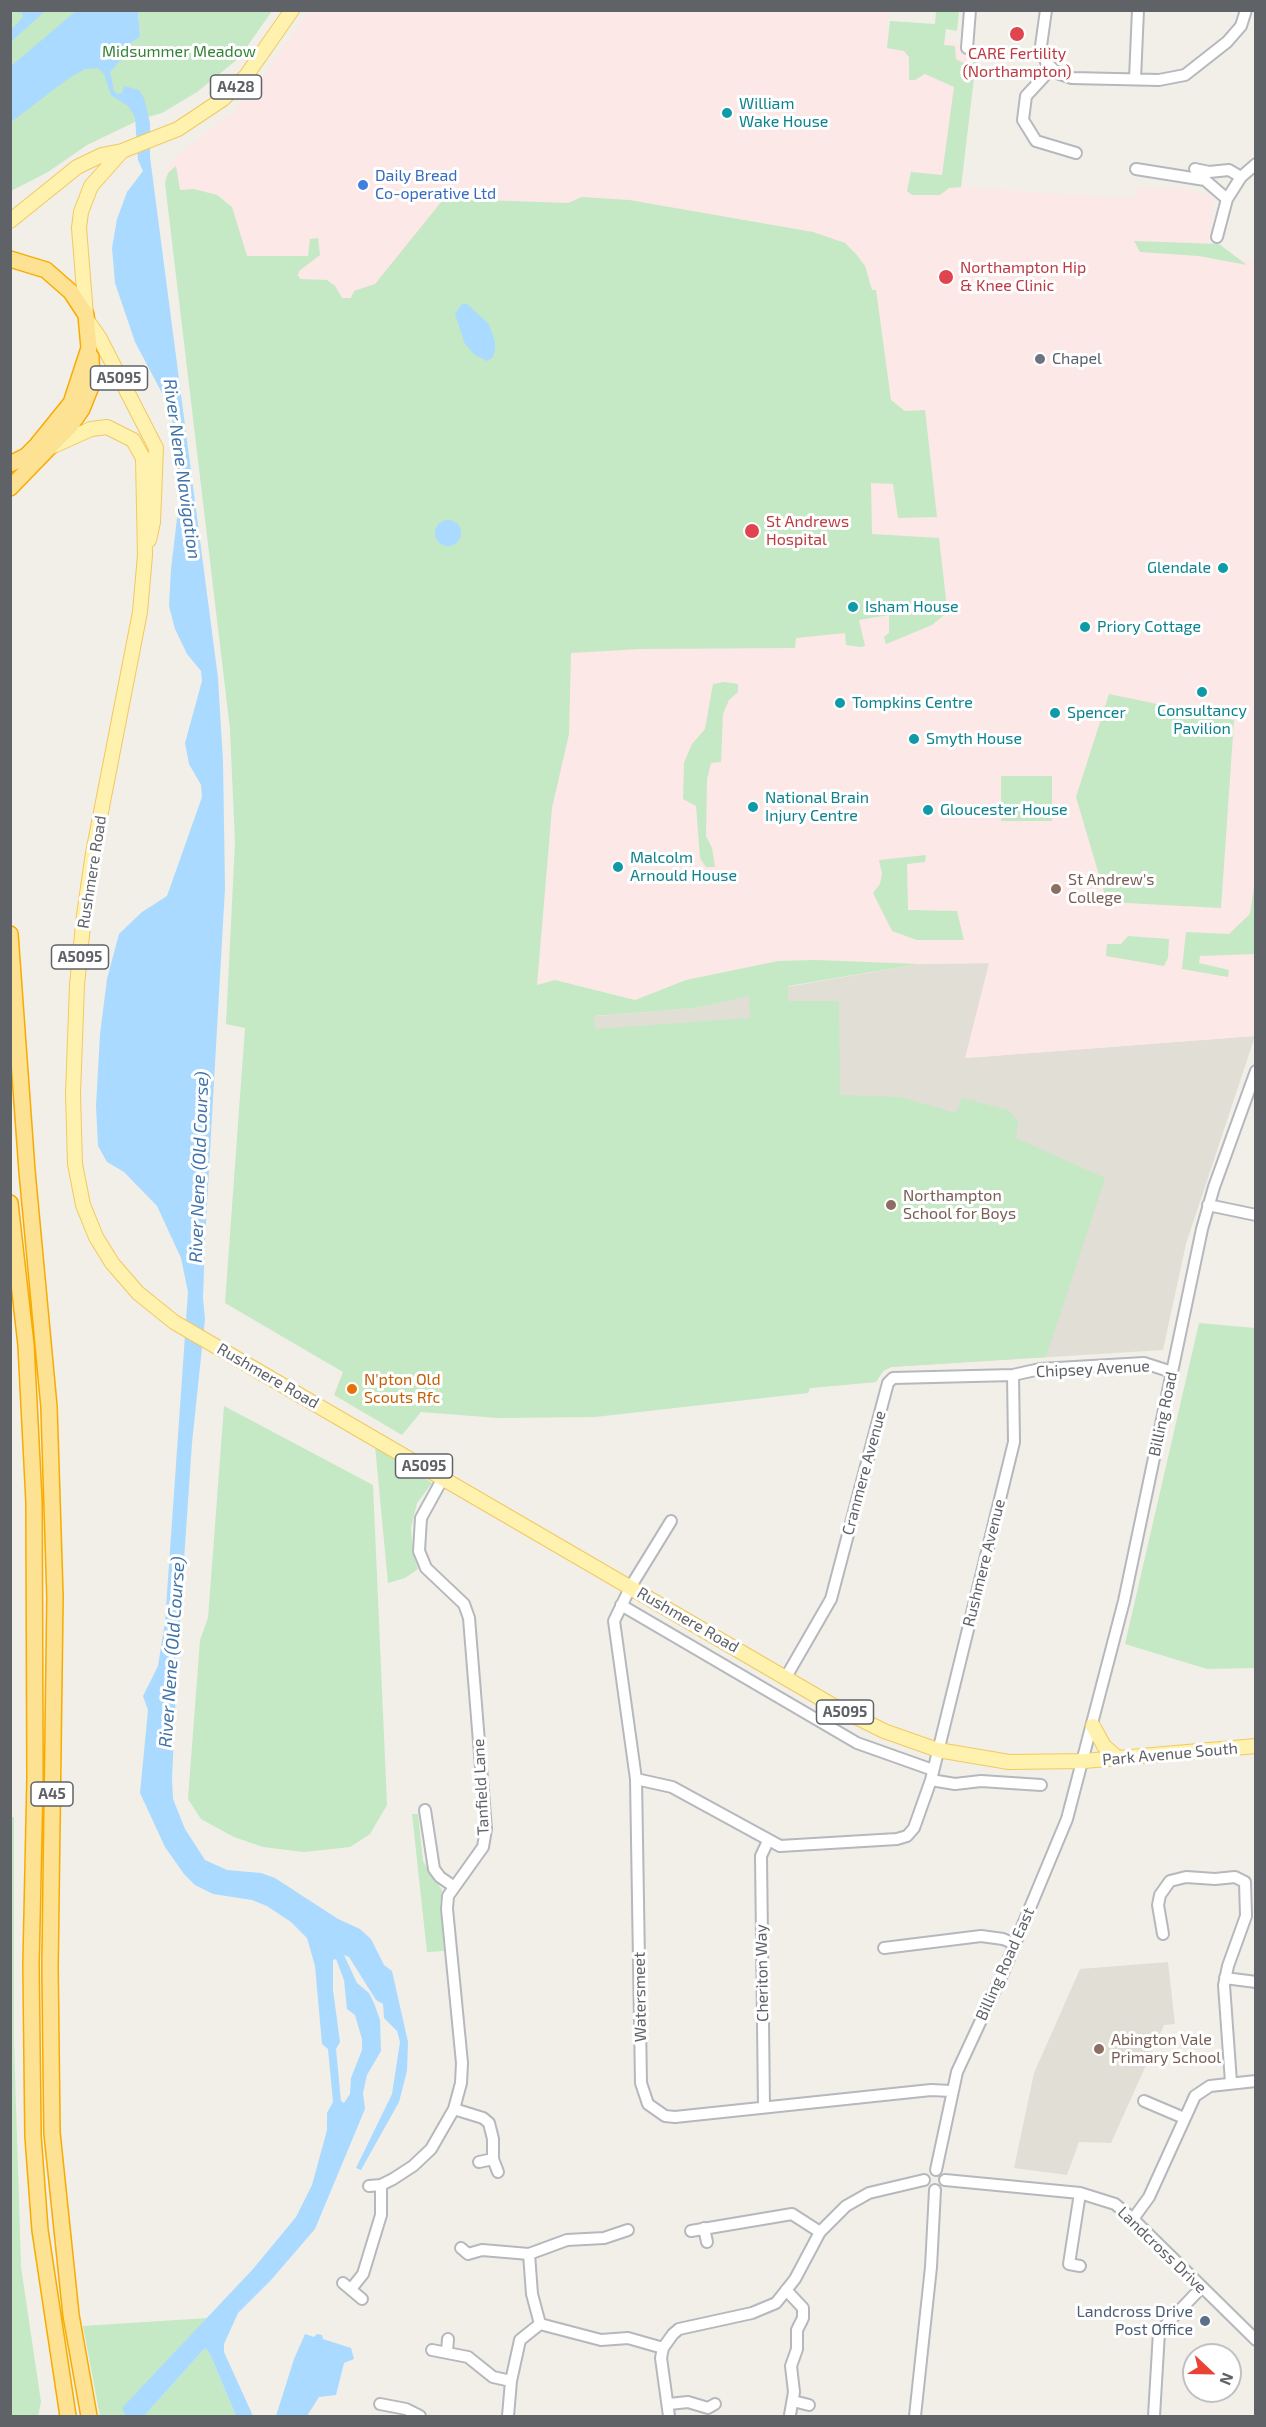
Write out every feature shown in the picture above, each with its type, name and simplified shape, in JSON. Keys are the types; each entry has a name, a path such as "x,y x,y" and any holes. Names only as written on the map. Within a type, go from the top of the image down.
{"highway":[{"path":"10,259 30,263 59,279 87,317 93,370 88,399 72,425 10,488"},
{"path":"10,464 26,456 48,433 71,403 89,348"},
{"path":"10,934 27,1171"},
{"name":"A45","path":"10,1046 27,1171 49,1407 55,1597 50,1967 52,2133 71,2315 89,2416"},
{"name":"A45","path":"10,1203 26,1346 34,1514 35,1779 31,1965 33,2136 42,2241 68,2416"}],"main road":[{"name":"A428","path":"10,221 77,167 102,155 156,138 195,120 223,99 246,76 292,10"},
{"name":"A428","path":"87,317 79,228 81,212 91,186 126,149"},
{"name":"Rushmere Road","path":"87,317 156,448 153,522 145,555 130,674 93,853 77,985 74,1146 83,1205 96,1237 112,1263 138,1293 180,1326 863,1722 912,1743 938,1750 1010,1762 1084,1761"},
{"name":"Rushmere Road","path":"26,456 91,429 107,427 126,434 137,445 143,458 145,555"},
{"path":"1093,1726 1104,1746 1119,1759"},
{"name":"Park Avenue South","path":"1084,1761 1256,1746"}],"street":[{"path":"967,48 970,10"},
{"path":"1046,10 1041,46 1051,69 1072,78 1169,80 1185,75 1236,34 1249,14"},
{"path":"1135,79 1138,10"},
{"path":"1051,69 1026,96 1022,112 1023,120 1036,141 1076,153"},
{"path":"1217,237 1227,199 1241,177 1256,164"},
{"path":"1136,169 1205,180 1227,199"},
{"path":"1195,169 1209,172 1229,170 1241,177"},
{"name":"Billing Road","path":"1084,1761 1138,1536 1208,1205 1256,1071"},
{"path":"1208,1205 1256,1215"},
{"name":"Chipsey Avenue","path":"1013,1375 1040,1370 1144,1363 1172,1372"},
{"name":"Cranmere Avenue","path":"786,1677 831,1599 888,1383 900,1376 1013,1375"},
{"name":"Rushmere Avenue","path":"768,1841 788,1846 897,1839 907,1836 918,1821 932,1775 1014,1442 1013,1375"},
{"name":"Tanfield Lane","path":"369,2186 381,2185 413,2166 431,2148 454,2109 462,2063 447,1910 453,1886 483,1847 486,1829 469,1618 464,1605 426,1568 419,1551 421,1518 444,1478"},
{"name":"Watersmeet","path":"671,1521 621,1605 616,1616 615,1628 636,1779 643,2093 648,2104 665,2116 931,2090 951,2091"},
{"name":"Rushmere Road","path":"621,1605 848,1738 890,1757 956,1784 981,1780 1041,1785"},
{"name":"Billing Road East","path":"936,2170 951,2091 964,2053 1015,1944 1067,1819 1084,1761"},
{"path":"636,1779 672,1787 768,1841"},
{"path":"425,1810 432,1829 434,1869 453,1886"},
{"name":"Cheriton Way","path":"764,2107 760,1857 768,1841"},
{"path":"1163,1934 1158,1905 1160,1895 1170,1881 1186,1877 1241,1878 1245,1882 1246,1917 1225,1978 1231,2082"},
{"path":"884,1948 981,1936 992,1936 1015,1944"},
{"path":"1225,1978 1256,1982"},
{"path":"1133,2219 1149,2197 1184,2118 1200,2092 1210,2086 1256,2081"},
{"path":"1144,2101 1184,2118"},
{"path":"454,2109 483,2118 489,2123 493,2139 493,2159 498,2172"},
{"path":"478,2162 493,2159"},
{"path":"936,2170 941,2172 945,2180 943,2185 935,2190 930,2189 924,2180 926,2174 936,2170"},
{"path":"669,2416 669,2404 662,2373 663,2348 679,2329 752,2313 776,2303 820,2232 834,2216 858,2199 887,2188 924,2180"},
{"name":"Landcross Drive","path":"945,2180 1080,2193 1114,2204 1133,2219 1256,2340"},
{"path":"362,2299 347,2286 363,2274 381,2215 381,2185"},
{"path":"915,2416 931,2267 935,2190"},
{"path":"1070,2264 1080,2193"},
{"path":"692,2231 792,2214 820,2232"},
{"path":"704,2228 707,2242"},
{"path":"461,2248 468,2254 482,2250 529,2254 567,2240 604,2238 628,2230"},
{"path":"529,2254 532,2294 540,2324"},
{"path":"1154,2416 1159,2332 1202,2287"},
{"path":"786,2290 803,2308 803,2318 797,2330 797,2349 792,2366 793,2402 790,2415"},
{"path":"540,2324 601,2340 628,2338 663,2348"},
{"path":"508,2416 511,2381 520,2340 540,2324"},
{"path":"447,2352 448,2339"},
{"path":"432,2350 468,2357 493,2377 511,2381"},
{"path":"669,2404 688,2402 708,2408 715,2404"},
{"path":"793,2402 809,2405"},
{"path":"380,2404 391,2412 406,2409 420,2416"}],"shaded area":[{"name":"St Andrews Hospital","path":"888,10 886,31 951,41 977,55 961,187 1118,198 1136,197 1134,187 1188,190 1214,196 1207,259 1256,259 1255,1036 965,1058 989,963 778,961 686,980 635,1000 555,980 518,991 209,273 163,179 169,165 179,154 233,112 253,91 309,11"},
{"name":"Northampton School for Boys","path":"990,963 966,1058 1255,1036 1186,1244 1163,1350 891,1367 883,1371 876,1382 809,1388 572,1018 696,1008 775,989 919,964"},
{"name":"Abington Vale Primary School","path":"1168,1962 1175,2024 1164,2025 1111,2143 1079,2142 1067,2175 1014,2168 1034,2073 1080,1969"}],"green space":[{"name":"Midsummer Meadow","path":"11,11 76,11 71,17 112,67 120,61 123,48 140,37 138,11 272,11 239,58 197,92 162,113 141,119 87,145 48,172 11,191"},
{"path":"936,11 959,11 957,31 946,29 944,45 955,46 956,59 961,62 971,64 976,61 961,187 949,188 940,195 912,195 907,191 911,172 942,175 954,87 925,74 915,80 909,80 909,57 904,51 887,48 890,21 935,24"},
{"path":"176,166 180,190 194,189 217,195 232,207 247,256 308,256 310,239 318,238 320,255 299,271 298,276 301,279 327,280 335,286 342,298 351,298 354,291 375,284 442,201 455,199 568,203 582,197 629,200 813,232 845,243 865,266 872,290 876,290 891,400 905,411 925,410 937,517 898,518 893,484 871,483 872,534 939,538 946,599 944,615 932,625 886,644 884,637 889,633 889,615 859,620 865,646 860,647 846,645 845,633 796,638 795,648 640,649 571,653 569,734 552,808 537,985 555,980 635,1000 686,980 778,961 816,960 919,964 788,986 788,1001 839,1001 840,1095 900,1097 956,1113 962,1098 1008,1110 1018,1121 1016,1138 1105,1178 1046,1357 891,1367 883,1371 876,1382 810,1388 808,1393 595,1417 498,1418 421,1412 402,1435 334,1395 343,1372 225,1303 245,1028 226,1024 235,843 230,729 165,183 168,173","holes":["749,996 750,1018 595,1029 594,1016 696,1008"]},
{"path":"1134,241 1219,244 1247,265 1199,256 1140,252"},
{"path":"724,682 738,684 738,692 729,700 723,714 721,762 711,763 707,779 706,836 712,848 715,867 706,867 700,858 696,806 683,799 684,763 692,744 705,729 713,684"},
{"path":"1109,694 1234,720 1221,908 1107,902 1076,797"},
{"path":"1001,776 1052,776 1052,821 1001,821"},
{"path":"926,855 925,862 907,864 908,910 957,911 964,940 917,940 892,931 873,893 880,884 882,874 879,860"},
{"path":"1255,880 1255,954 1200,956 1199,963 1229,970 1228,977 1182,969 1186,932 1229,934 1250,914"},
{"path":"1128,936 1169,939 1168,958 1164,966 1106,956 1107,944 1121,944"},
{"path":"1199,1323 1255,1328 1255,1668 1207,1669 1125,1644"},
{"path":"224,1406 373,1485 387,1805 370,1834 350,1847 304,1852 263,1847 234,1837 201,1819 188,1799 200,1640 208,1618"},
{"path":"375,1445 432,1483 417,1503 411,1528 413,1554 418,1569 405,1578 388,1583"},
{"path":"412,1814 418,1814 423,1861 442,1890 440,1904 444,1951 427,1952"},
{"path":"10,1817 14,1817 14,2042 21,2267 41,2402 38,2416 10,2416"},
{"path":"208,2318 133,2416 100,2416 83,2326"},
{"path":"205,2348 210,2354 236,2416 144,2416"}],"water":[{"path":"11,11 45,11 11,42 11,30 23,17 22,13"},
{"path":"76,11 138,11 140,37 123,48 120,61 110,72 114,91 118,94 122,93 124,86 139,90 144,98 150,123 150,157 218,678 223,761 225,888 205,1240 203,1298 205,1319 192,1443 178,1647 173,1799 185,1829 205,1860 227,1870 261,1873 275,1878 338,1919 360,1929 371,1939 384,1965 392,1971 408,2042 407,2071 399,2102 361,2170 356,2168 392,2094 400,2042 397,2031 384,2018 383,2004 376,2000 349,1957 344,1955 357,1983 369,1993 374,2003 380,2020 381,2051 367,2075 363,2093 365,2109 315,2229 271,2280 238,2313 224,2344 224,2352 253,2416 236,2416 210,2354 205,2348 144,2416 126,2416 122,2408 253,2269 296,2217 312,2185 327,2130 327,2113 333,2102 328,2049 322,2044 315,1966 307,1938 291,1922 267,1906 252,1900 213,1894 195,1885 184,1874 165,1847 140,1793 148,1710 143,1696 158,1666 165,1622 188,1292 181,1258 157,1206 124,1172 107,1162 98,1146 96,1106 100,1034 107,979 119,934 142,912 167,896 202,797 201,785 189,764 185,743 202,681 201,671 187,654 175,629 169,606 180,493 171,410 135,342 115,283 112,248 117,219 127,192 143,171 138,160 135,117 128,106 111,95 104,74 98,68 85,69 69,78 11,122 10,67","holes":["336,1959 344,1980 347,2009 355,2015 362,2039 362,2050 351,2078 350,2094 344,2103 341,2101 336,2049 340,2042 333,1990 333,1960"]},
{"path":"462,304 467,304 489,324 495,342 495,351 492,358 487,361 475,355 465,344 455,314"},
{"path":"448,520 457,524 461,533 457,542 448,546 439,542 435,533 439,524"},
{"path":"305,2334 314,2337 317,2334 322,2335 323,2339 351,2348 354,2359 344,2363 336,2395 319,2397 307,2416 276,2416 294,2359"}],"place":[{"name":"CARE Fertility (Northampton)","path":"1017,34"},
{"name":"William Wake House","path":"727,113"},
{"name":"Daily Bread Co-operative Ltd","path":"363,185"},
{"name":"Northampton Hip & Knee Clinic","path":"946,277"},
{"name":"Chapel","path":"1040,359"},
{"name":"St Andrews Hospital","path":"752,531"},
{"name":"Glendale","path":"1223,568"},
{"name":"Isham House","path":"853,607"},
{"name":"Priory Cottage","path":"1085,627"},
{"name":"Consultancy Pavilion","path":"1202,692"},
{"name":"Tompkins Centre","path":"840,703"},
{"name":"Spencer","path":"1055,713"},
{"name":"Smyth House","path":"914,739"},
{"name":"National Brain Injury Centre","path":"753,807"},
{"name":"Gloucester House","path":"928,810"},
{"name":"Malcolm Arnould House","path":"618,867"},
{"name":"St Andrew's College","path":"1056,889"},
{"name":"Northampton School for Boys","path":"891,1205"},
{"name":"N'pton Old Scouts Rfc","path":"352,1389"},
{"name":"Abington Vale Primary School","path":"1099,2049"},
{"name":"Landcross Drive Post Office","path":"1205,2321"}],"water label":[{"name":"River Nene Navigation","path":"182,469"},
{"name":"River Nene (Old Course)","path":"199,1167"},
{"name":"River Nene (Old Course)","path":"172,1652"}]}
